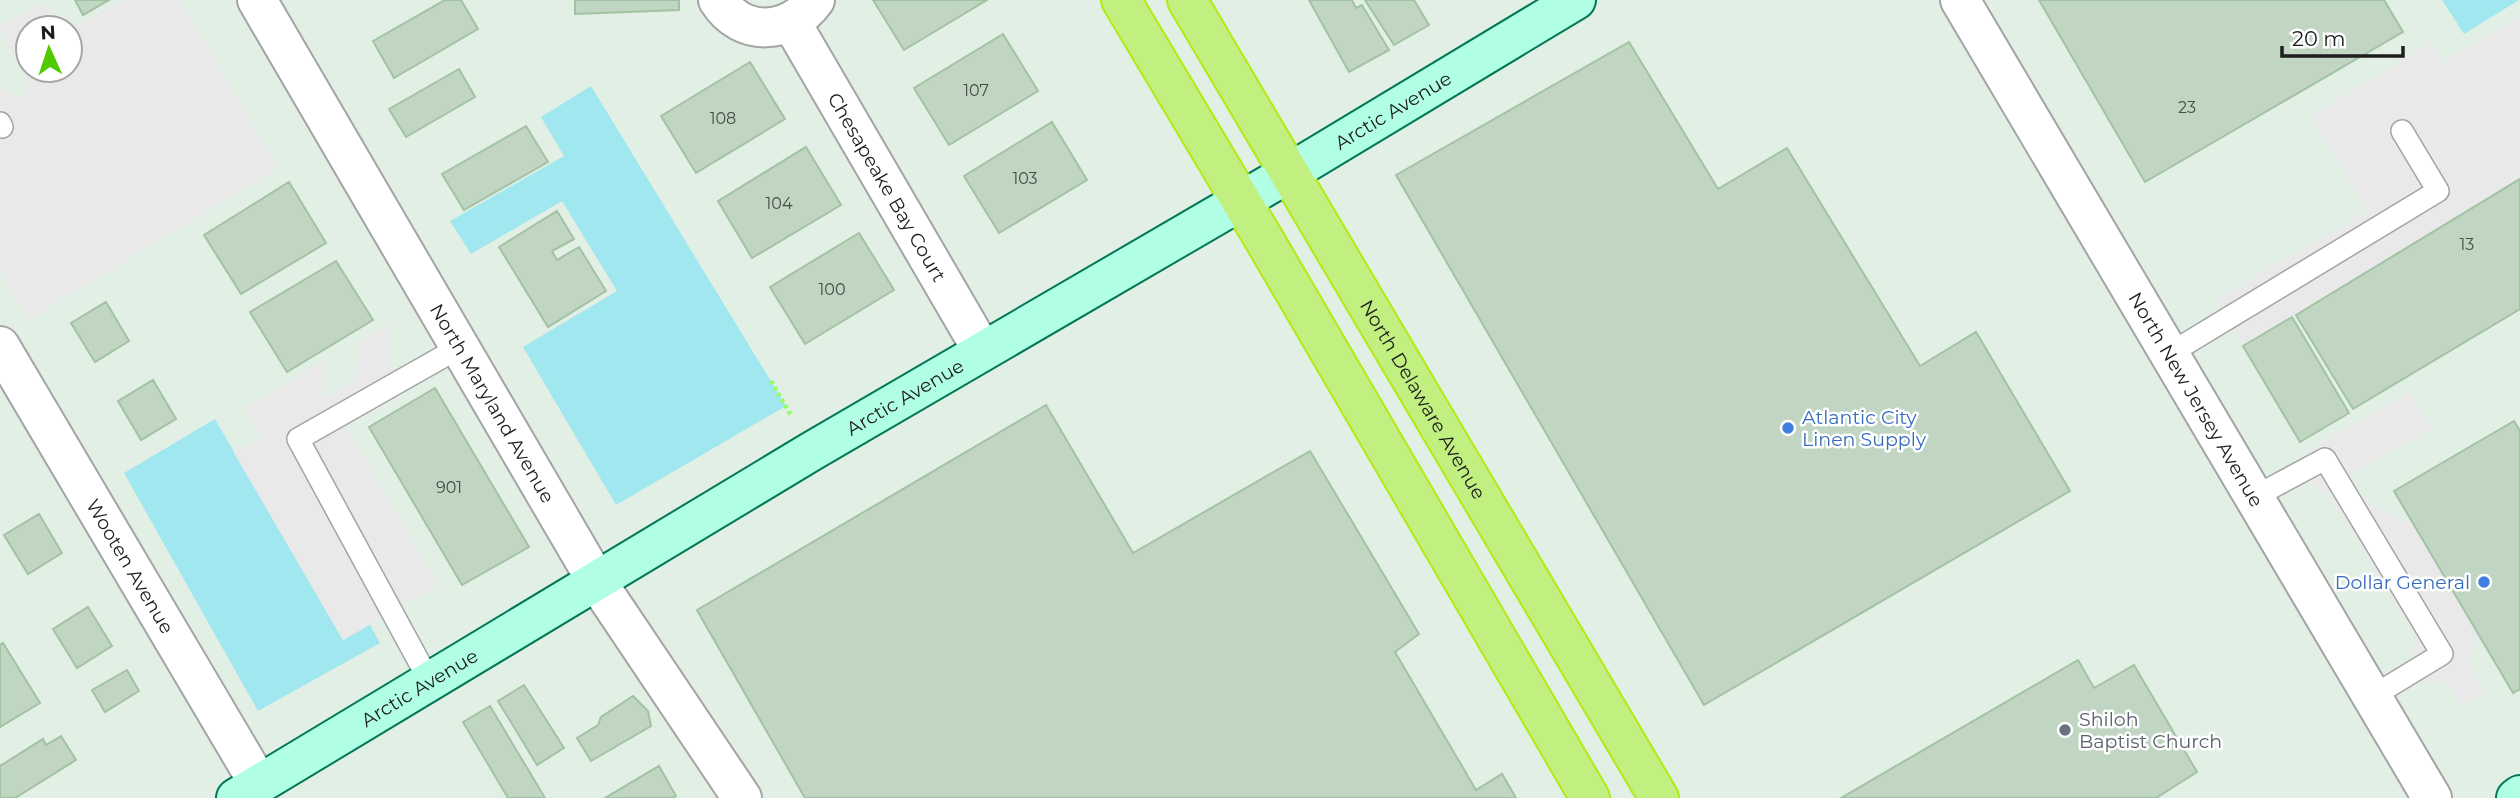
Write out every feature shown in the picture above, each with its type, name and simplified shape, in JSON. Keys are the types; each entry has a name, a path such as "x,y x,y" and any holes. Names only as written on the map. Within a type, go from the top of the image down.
{"highway":[{"path":"1121,0 1590,798"},
{"name":"North Delaware Avenue","path":"1187,0 1659,798"}],"street":[{"name":"North Maryland Avenue","path":"257,0 597,582 742,798"},
{"name":"Chesapeake Bay Court","path":"718,0 737,20 755,27 774,27 803,11 982,350"},
{"name":"North New Jersey Avenue","path":"1960,0 2432,798"},
{"name":"Arctic Avenue","path":"247,791 982,350 1289,173 1570,2"},
{"name":"Wooten Avenue","path":"0,346 247,791"}],"lane":[{"path":"2169,354 2438,191 2402,131"},
{"path":"430,682 298,439 460,347"},
{"path":"2254,497 2325,458 2442,654 2373,696"}],"shaded area":[{"path":"122,0 180,0 278,168 33,317 28,316 0,272 0,84 20,98 28,90 28,84 84,84 84,21"},
{"path":"2442,0 2519,0 2464,34"},
{"path":"44,2 52,14 23,14"},
{"path":"2520,16 2520,179 2243,346 2216,299 2368,211 2310,116 2431,43 2444,61"},
{"path":"14,19 14,55 0,31 0,27"},
{"path":"591,86 786,406 616,505 523,347 617,291 562,201 471,254 450,221 564,156 541,117"},
{"path":"389,324 389,361 399,382 340,416 438,585 343,640 234,453 260,438 244,408 324,361 324,397 356,380 358,342"},
{"path":"2409,392 2433,427 2348,476 2362,498 2415,525 2482,640 2475,645 2468,661 2486,693 2462,706 2444,678 2431,685 2411,652 2417,638 2328,492 2319,494 2299,456"},
{"path":"215,419 343,640 370,625 380,643 258,711 124,473"}],"building":[{"path":"75,0 109,0 84,14"},
{"path":"445,0 461,0 478,29 394,78 373,41"},
{"path":"575,0 679,0 679,10 575,14"},
{"path":"873,0 987,0 904,50"},
{"path":"1309,0 1352,0 1356,8 1362,5 1389,50 1349,72"},
{"path":"1365,0 1414,0 1429,25 1394,45"},
{"path":"2039,0 2384,0 2403,32 2145,182"},
{"path":"1003,34 1038,91 949,145 914,88"},
{"name":"Atlantic City Linen Supply","path":"1629,42 1718,189 1787,148 1920,366 1976,332 2070,491 1704,705 1396,175"},
{"path":"750,62 785,119 696,173 661,116"},
{"path":"459,69 475,97 406,137 389,109"},
{"path":"1052,122 1087,180 999,233 964,176"},
{"path":"526,126 548,162 464,210 442,174"},
{"path":"806,147 841,205 752,258 718,201"},
{"path":"2520,179 2520,309 2353,409 2296,315"},
{"path":"289,182 326,243 241,294 204,235"},
{"path":"557,211 574,239 552,251 557,260 579,247 606,291 548,327 499,247"},
{"path":"859,233 894,290 805,344 770,287"},
{"path":"336,261 373,320 287,372 250,312"},
{"path":"106,302 129,341 95,362 71,323"},
{"path":"2292,317 2349,413 2300,442 2243,346"},
{"path":"153,380 176,419 141,440 118,401"},
{"path":"435,388 529,547 462,585 369,427"},
{"path":"1046,405 1133,553 1310,451 1419,634 1395,652 1476,790 1502,774 1516,798 805,798 697,610"},
{"name":"Dollar General","path":"2514,421 2520,431 2520,689 2513,693 2394,491"},
{"path":"39,514 62,553 28,574 4,535"},
{"path":"88,607 112,646 77,668 53,629"},
{"path":"3,643 40,703 0,727 0,645"},
{"name":"Shiloh Baptist Church","path":"2078,660 2094,688 2134,665 2197,772 2156,798 1841,798"},
{"path":"127,670 139,691 105,712 92,690"},
{"path":"524,685 564,748 537,765 498,701"},
{"path":"633,696 648,711 651,726 591,761 577,738 598,725 601,717"},
{"path":"490,706 545,798 508,798 463,722"},
{"path":"61,736 76,760 15,798 0,798 0,766 43,739 46,745"},
{"path":"659,766 676,796 605,798"}],"place":[{"name":"Atlantic City Linen Supply","path":"1788,428"},
{"name":"Dollar General","path":"2484,582"},
{"name":"Shiloh Baptist Church","path":"2065,730"}]}
